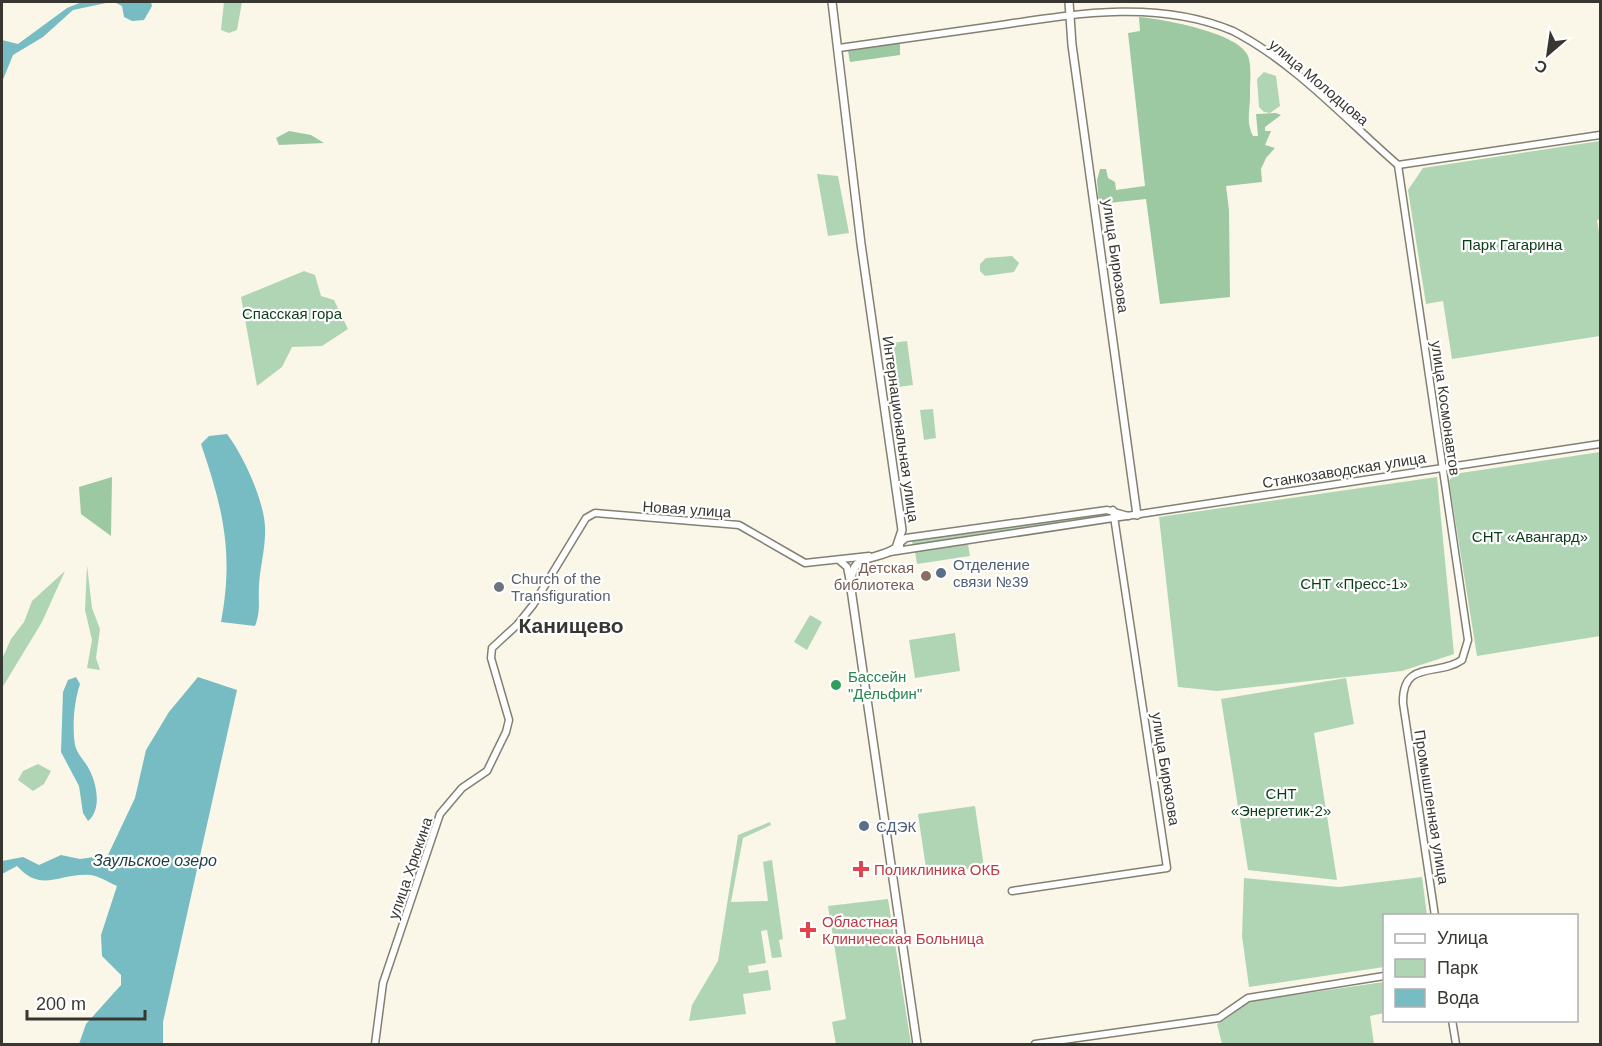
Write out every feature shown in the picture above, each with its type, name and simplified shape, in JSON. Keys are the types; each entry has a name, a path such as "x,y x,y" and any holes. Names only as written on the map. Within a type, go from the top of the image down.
{"main road":[{"name":"Интернациональная улица","path":"832,2 861,244 902,530 900,543 885,553 870,556"},
{"name":"улица Бирюзова","path":"1069,2 1072,45 1137,515"},
{"path":"870,556 858,562 854,568 851,589 917,1044"}],"street":[{"name":"улица Молодцова","path":"839,48 1114,8 1158,9 1200,17 1231,30 1268,52 1398,165"},
{"path":"1398,165 1600,135"},
{"name":"улица Космонавтов","path":"1398,165 1468,640 1465,654 1457,663 1416,673 1406,684 1403,703"},
{"name":"Станкозаводская улица","path":"885,553 1600,444"},
{"path":"1113,510 1113,519"},
{"name":"Станкозаводская улица","path":"900,543 912,538 1113,510 1128,516"},
{"name":"Новая улица","path":"509,720 490,653 495,643 517,625 557,567 583,521 595,513 740,525 801,562 870,556"},
{"name":"улица Бирюзова","path":"1012,891 1167,868 1113,519"},
{"path":"902,530 906,536 912,538"},
{"path":"900,543 900,547 906,550"},
{"path":"839,560 847,567 851,589"},
{"name":"Промышленная улица","path":"1403,703 1436,914"},
{"name":"улица Хрюкина","path":"375,1044 383,983 440,814 462,788 487,771 509,720"},
{"path":"1035,1044 1219,1018 1248,998 1383,976"},
{"path":"1452,1022 1456,1044"}],"green space":[{"path":"224,2 242,2 237,30 229,33 221,30"},
{"path":"1139,17 1197,28 1214,33 1240,46 1250,62 1249,120 1253,136 1258,136 1256,114 1281,115 1265,127 1265,131 1271,131 1265,145 1275,148 1266,158 1261,169 1262,182 1226,186 1229,210 1230,297 1160,304 1146,199 1099,204 1097,180 1100,169 1106,169 1108,178 1115,182 1116,190 1145,186 1128,33 1140,31"},
{"path":"900,43 900,55 850,62 848,51"},
{"path":"1264,72 1276,76 1280,106 1270,113 1264,112 1259,107 1257,79"},
{"path":"289,131 311,135 324,143 279,145 276,138"},
{"name":"Парк Гагарина","path":"1600,141 1600,219 1597,220 1600,238 1600,336 1452,359 1443,301 1426,304 1408,190 1423,168"},
{"path":"817,174 838,176 849,233 828,236"},
{"path":"1012,256 1019,263 1014,272 985,276 980,271 980,264 986,258"},
{"name":"Спасская гора","path":"304,271 315,275 321,296 334,300 348,329 322,346 292,347 282,367 257,386 241,297"},
{"path":"907,341 913,385 891,388 884,344"},
{"path":"933,409 936,438 924,440 920,410"},
{"name":"СНТ «Авангард»","path":"1600,452 1600,636 1477,656 1449,481 1454,474"},
{"path":"112,477 111,536 81,514 79,487"},
{"name":"СНТ «Пресс-1»","path":"1437,477 1454,654 1402,671 1217,691 1178,687 1159,517"},
{"path":"1112,511 1113,517 913,547 912,540"},
{"path":"968,544 970,556 917,564 915,552"},
{"path":"87,565 92,608 100,629 96,658 100,670 87,668 92,640 85,610"},
{"path":"65,571 42,622 2,688 2,659 11,639 24,622 32,601"},
{"path":"810,615 822,622 807,650 794,642"},
{"path":"955,633 960,671 915,678 909,640"},
{"name":"СНТ «Энергетик-2»","path":"1346,678 1354,724 1314,733 1337,880 1248,870 1221,699"},
{"path":"38,764 51,771 44,784 33,791 18,780 23,771"},
{"path":"975,806 984,867 927,875 918,814"},
{"path":"770,822 771,825 743,838 731,902 768,901 763,862 772,860 783,939 779,940 782,957 772,958 767,930 761,931 766,963 748,966 749,973 768,970 771,990 743,994 746,1014 689,1021 692,1005 718,961 738,835"},
{"path":"1422,877 1427,914 1383,914 1383,967 1249,987 1242,936 1244,878 1339,887"},
{"path":"888,899 911,1044 836,1044 832,1022 846,1019 828,906"},
{"path":"1383,982 1383,1013 1370,1016 1374,1044 1222,1044 1217,1024 1252,1001"}],"water":[{"path":"82,2 111,2 73,10 43,37 13,55 2,82 2,40 18,44 67,8"},
{"path":"114,2 151,2 152,6 144,20 132,21 124,17 122,6"},
{"path":"227,434 252,478 264,516 265,542 259,611 255,626 221,622 226,574 224,532 215,490 201,444 209,436"},
{"path":"76,677 80,684 74,714 75,745 92,775 97,796 95,810 88,821 83,813 79,786 61,752 63,692 68,680"},
{"name":"Заульское озеро","path":"198,677 237,690 163,1022 163,1044 79,1044 86,1024 121,985 121,975 102,956 101,935 117,886 91,875 52,880 35,879 17,866 2,874 2,861 23,857 39,865 61,855 80,859 108,855 135,798 146,750 169,712"}],"place":[{"name":"Отделение связи №39","path":"941,573"},
{"name":"Детская библиотека","path":"926,576"},
{"name":"Church of the Transfiguration","path":"499,587"},
{"name":"Бассейн \"Дельфин\"","path":"836,685"},
{"name":"СДЭК","path":"864,826"},
{"name":"Поликлиника ОКБ","path":"861,869"},
{"name":"Областная Клиническая Больница","path":"808,930"}],"district":[{"name":"Канищево","path":"571,625"}]}
